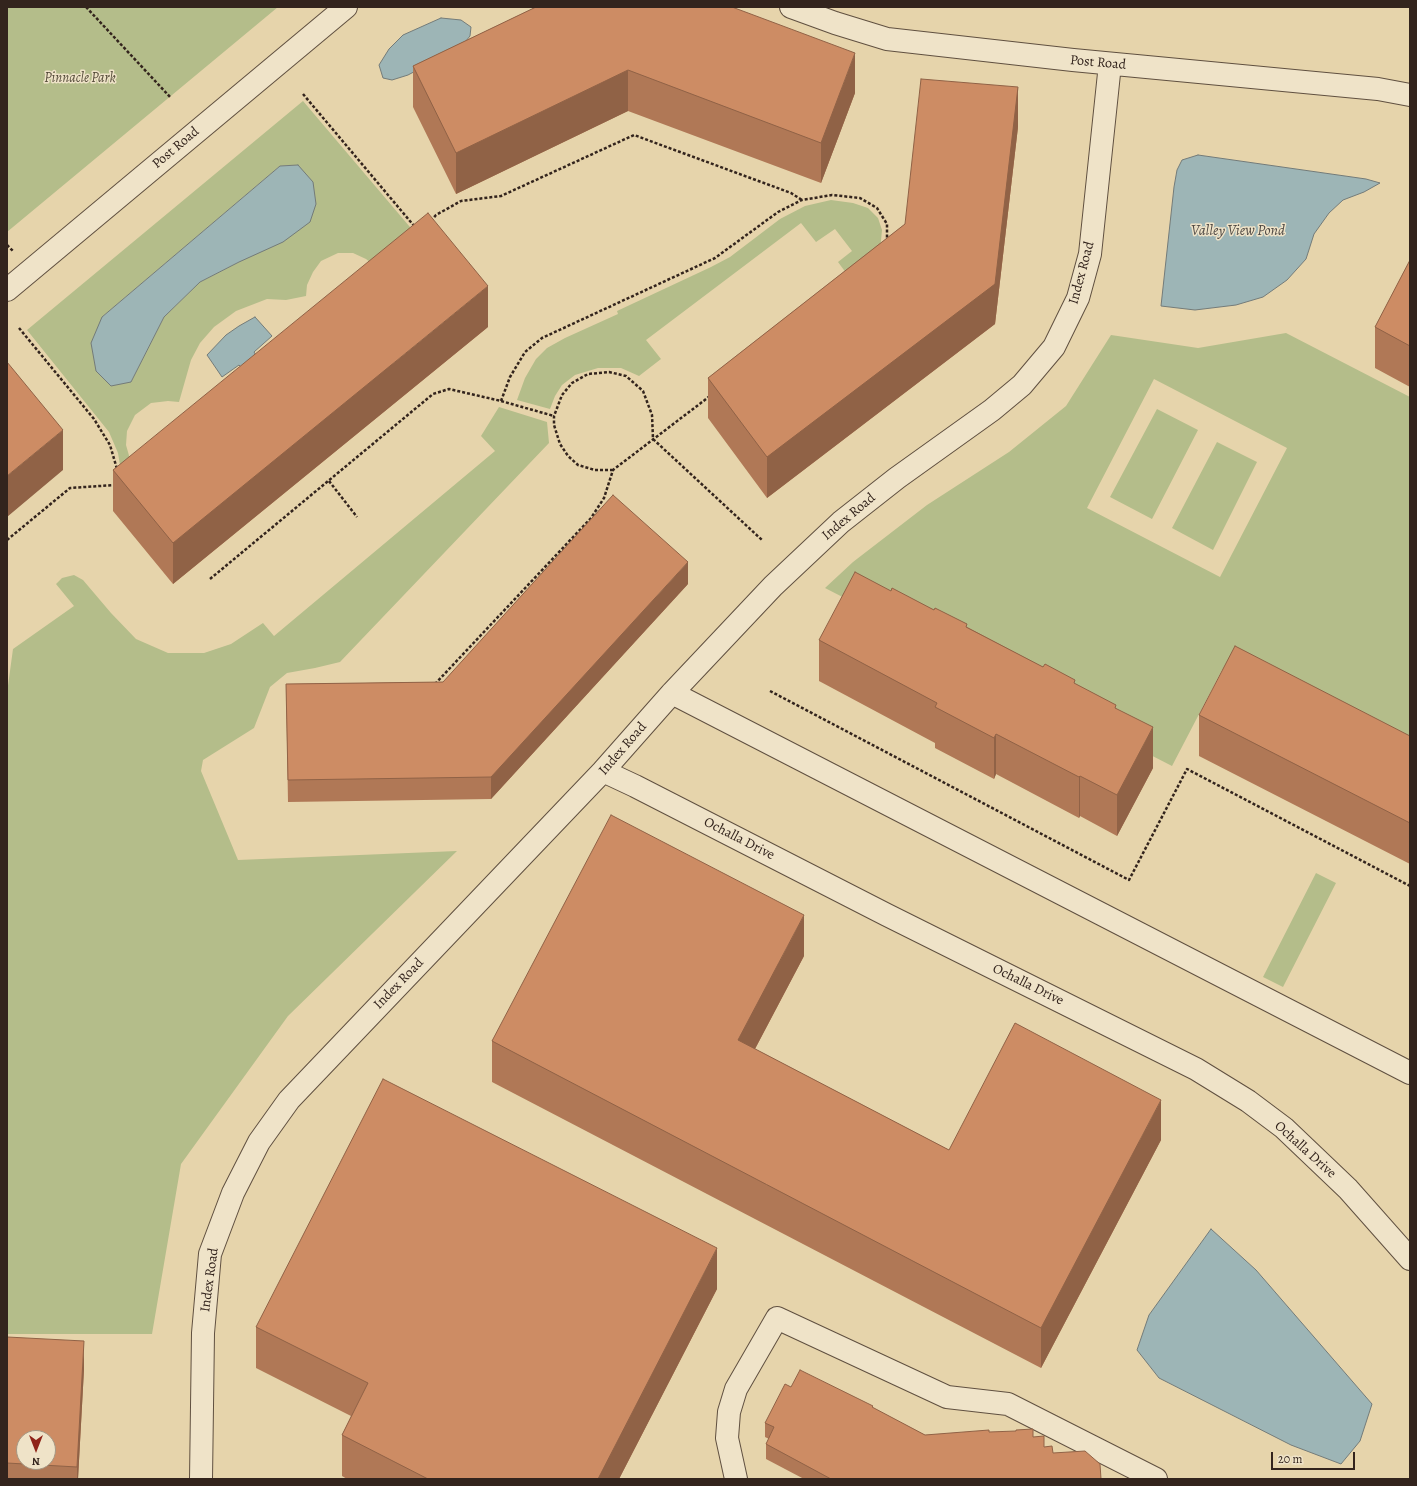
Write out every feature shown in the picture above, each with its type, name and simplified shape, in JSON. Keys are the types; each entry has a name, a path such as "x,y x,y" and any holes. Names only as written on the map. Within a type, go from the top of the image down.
{"street":[{"name":"Post Road","path":"7,290 346,7"},
{"name":"Post Road","path":"791,7 835,23 887,39 1110,64 1378,89 1410,94"},
{"name":"Index Road","path":"201,1479 203,1333 210,1254 233,1193 259,1142 289,1100 604,771 672,693 772,586 840,522 896,478 998,405 1022,385 1054,347 1078,298 1090,254 1110,64"},
{"path":"672,693 1410,1073"},
{"name":"Ochalla Drive","path":"604,771 887,915 1196,1069 1248,1101 1284,1128 1348,1189 1410,1259"},
{"path":"736,1479 728,1438 729,1412 736,1389 777,1318 947,1397 1008,1404 1156,1479"}],"path":[{"path":"86,7 171,98"},
{"path":"303,94 416,228"},
{"path":"431,222 436,215 461,201 501,196 634,135 791,192 802,200"},
{"path":"501,401 510,377 525,352 542,338 715,258 778,212 802,200 832,195 860,198 877,208 887,224 886,245"},
{"path":"19,328 94,419 110,445 117,466 117,472"},
{"path":"613,470 595,470 578,465 568,456 560,444 554,425 554,416 562,394 572,383 588,374 609,372 626,376 643,391 652,416 653,439 762,540"},
{"path":"210,579 433,394 449,389 501,401 554,416"},
{"path":"434,685 590,518 604,498 613,470 716,391"},
{"path":"7,540 70,488 118,485 118,479"},
{"path":"328,481 357,516"},
{"path":"770,691 1130,880 1187,769 1410,886"}],"green space":[{"name":"Pinnacle Park","path":"7,7 278,7 7,232"},
{"path":"303,101 415,233 376,267 366,259 353,253 338,253 321,261 313,272 307,285 306,296 286,300 267,299 236,311 214,327 200,343 191,360 179,402 168,401 151,403 135,415 127,431 126,445 130,459 122,477 118,453 109,432 27,330","holes":["299,165 239,262 200,282 164,317 131,382 102,317 280,166"]},
{"path":"831,200 853,203 868,208 878,218 882,230 880,251 852,281 838,262 852,251 835,229 816,242 801,223 646,340 661,359 639,376 621,368 598,368 575,375 562,385 555,396 550,409 517,400 525,378 536,359 547,348 565,338 618,314 617,311 730,257 780,219 805,206"},
{"path":"1286,333 1410,397 1410,768 1222,670 1172,766 825,588 853,562 927,505 1009,452 1066,406 1111,335 1198,348","holes":["1154,379 1287,448 1220,577 1087,508"]},
{"path":"499,407 547,422 549,443 340,662 287,673 270,687 254,728 203,760 201,771 238,860 457,851 288,1016 181,1164 152,1334 7,1334 7,693 13,649 74,606 56,584 62,578 74,575 83,580 111,613 136,639 168,653 204,653 231,644 263,623 274,636 495,451 481,436"},
{"path":"1157,409 1198,430 1152,519 1110,497"},
{"path":"1217,442 1257,462 1213,550 1172,528"},
{"path":"1316,873 1336,883 1283,987 1263,977"}],"water":[{"path":"441,18 461,20 471,27 470,36 461,47 408,75 392,80 383,78 379,65 389,49 403,35"},
{"name":"Valley View Pond","path":"1198,155 1366,179 1380,183 1364,192 1343,200 1329,213 1314,234 1306,259 1287,280 1263,297 1236,305 1195,310 1161,306 1177,170 1182,160"},
{"path":"298,165 313,182 316,204 310,222 283,242 200,282 164,317 131,382 111,386 96,371 91,343 102,317 280,166"},
{"path":"255,317 272,336 254,352 257,357 242,368 239,365 222,377 207,355 226,335"},
{"path":"1211,1229 1256,1270 1372,1404 1360,1441 1341,1464 1291,1445 1159,1378 1137,1350 1149,1315"}],"building":[{"path":"536,7 732,7 855,53 821,143 628,70 456,153 413,66"},
{"path":"921,79 1018,87 995,284 767,457 708,378 905,224"},
{"path":"428,213 488,286 173,543 113,470"},
{"path":"1410,260 1410,346 1375,327"},
{"path":"7,362 63,430 7,476"},
{"path":"613,495 688,562 491,777 288,780 286,684 443,682"},
{"path":"855,572 891,591 892,588 934,610 935,608 967,624 966,627 1043,667 1045,664 1075,680 1074,683 1116,705 1115,708 1153,727 1117,795 996,734 994,738 935,707 937,703 819,640"},
{"path":"1235,646 1410,736 1410,823 1199,715"},
{"path":"611,815 804,915 738,1040 949,1150 1015,1023 1161,1100 1041,1328 492,1041"},
{"path":"383,1079 717,1248 598,1479 428,1479 342,1435 368,1383 256,1327"},
{"path":"7,1337 84,1341 77,1467 56,1466 56,1430 16,1430 16,1464 7,1463"},
{"path":"800,1370 873,1406 872,1407 925,1435 989,1430 989,1432 1033,1429 1033,1437 1044,1436 1044,1447 1052,1446 1053,1453 1085,1451 1100,1464 1101,1479 831,1479 766,1444 774,1427 765,1423 785,1384 791,1387"}]}
